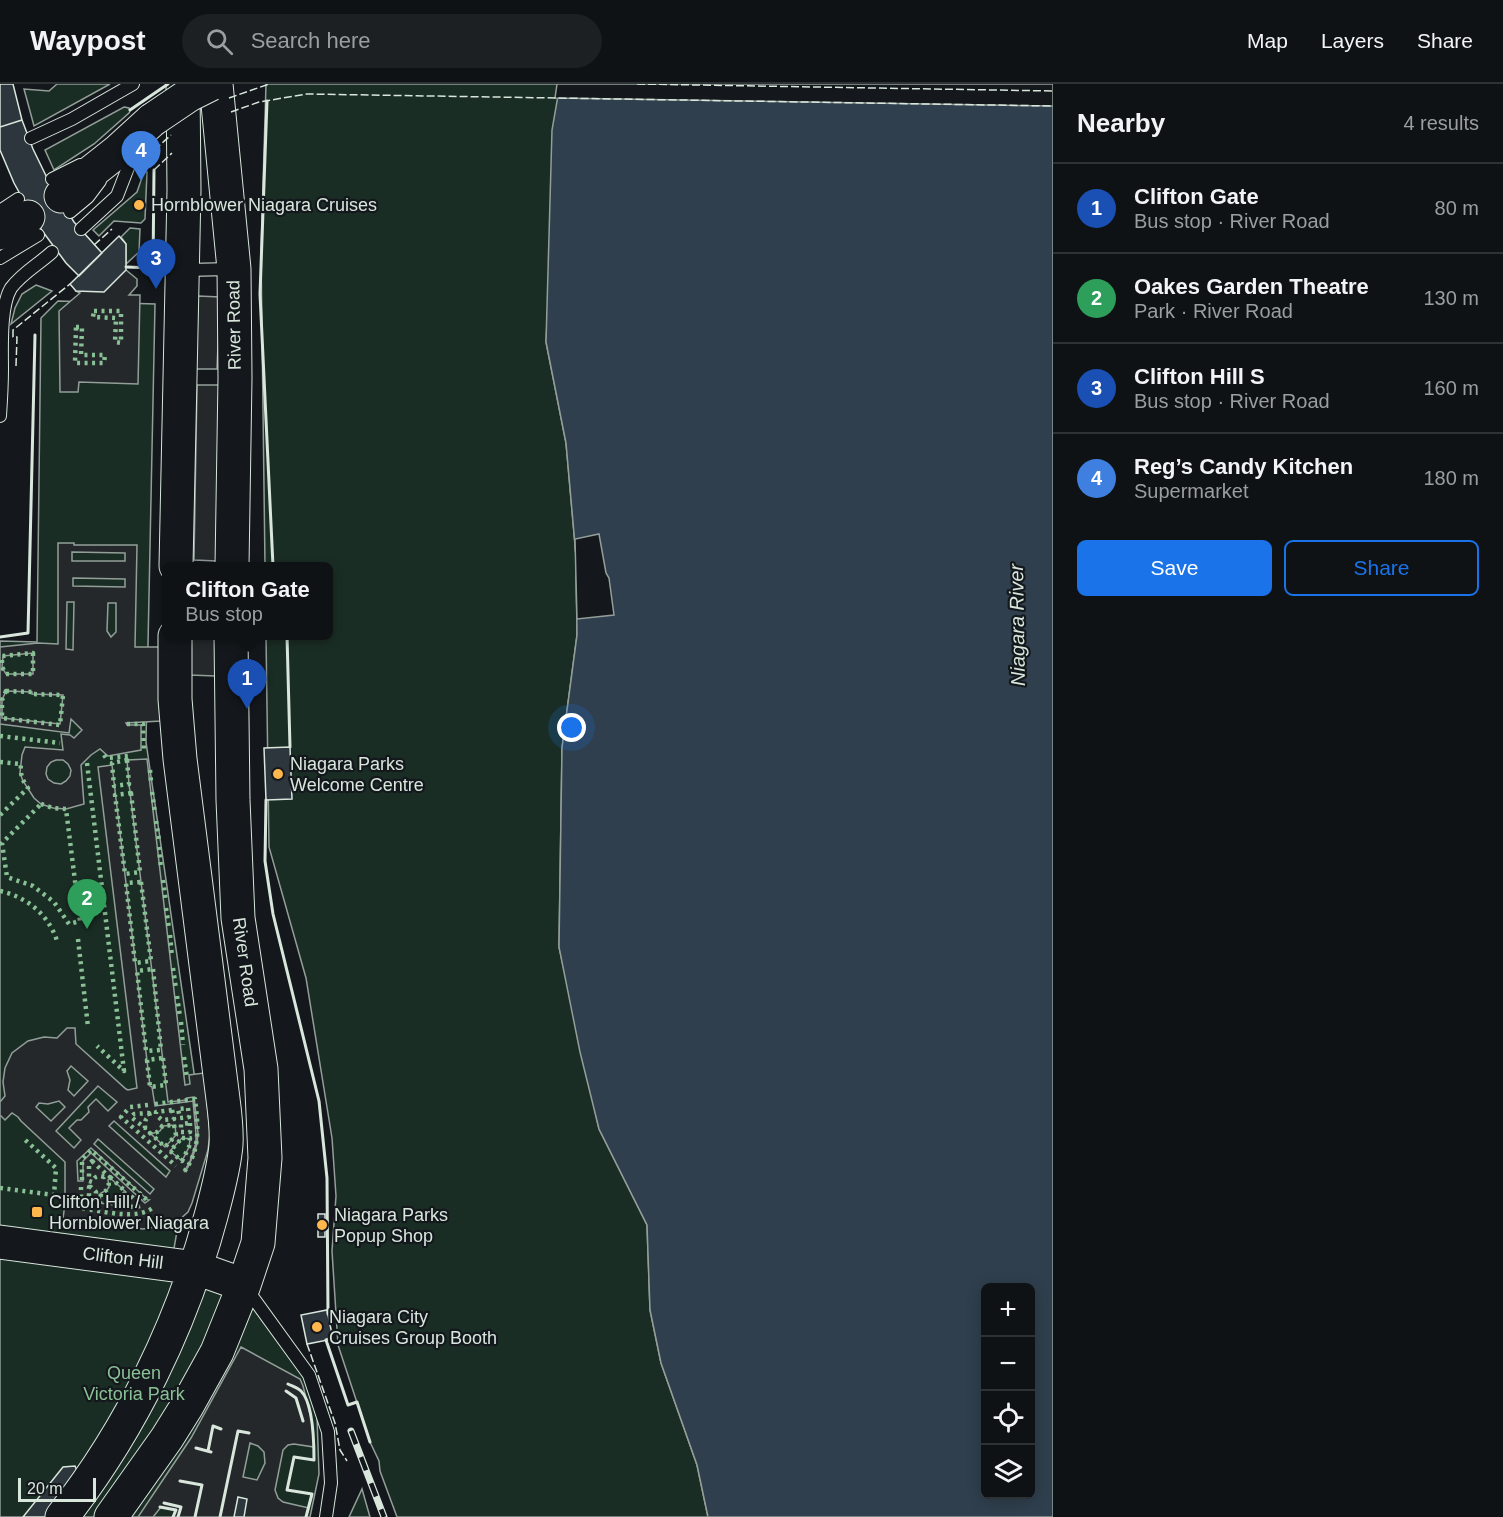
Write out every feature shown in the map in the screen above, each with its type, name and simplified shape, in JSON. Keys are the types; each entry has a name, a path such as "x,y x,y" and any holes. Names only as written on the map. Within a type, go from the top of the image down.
{"main road":[{"path":"176,562 184,190 183,84"},
{"path":"61,196 189,95 211,84"},
{"name":"River Road","path":"216,84 234,269 232,562"},
{"path":"0,233 21,215"},
{"path":"62,1517 114,1443 170,1335 196,1268 208,1228 226,1146 226,1120 180,759 175,699 175,640"},
{"name":"River Road","path":"111,1517 187,1406 216,1352 244,1285 258,1243 265,1158 261,1069 244,960 236,889 231,640"},
{"name":"Clifton Hill","path":"0,1242 196,1268 244,1285"}],"lane":[{"path":"31,138 72,119 134,84"},
{"path":"81,228 117,196 139,139 137,135"},
{"path":"0,258 21,215"},
{"path":"0,416 1,336 4,303 18,280 52,252"},
{"path":"182,270 234,269"},
{"path":"244,1285 309,1375 328,1432 331,1483 326,1517"}],"green space":[{"path":"57,84 110,84 34,126 24,89 49,91"},
{"path":"266,84 560,84 546,342 566,443 576,556 577,635 562,748 559,947 599,1129 647,1225 650,1310 661,1363 697,1465 708,1517 397,1517 380,1471 379,1461 370,1442 338,1345 332,1251 336,1196 332,1138 306,978 269,847 266,640 333,640 333,562 265,562 261,253"},
{"path":"124,107 129,108 129,113 94,144 54,170 45,150"},
{"path":"144,172 147,172 145,219 141,223 114,221 99,236 93,230 137,192"},
{"path":"130,228 140,229 139,252 126,264 126,244 121,237"},
{"path":"36,285 52,291 11,324 22,294"},
{"name":"Queen Victoria Park","path":"58,301 155,304 146,742 202,1128 201,1144 187,1174 173,1254 244,1285 299,1360 317,1417 319,1474 310,1517 0,1517 0,641 37,642 41,318"},
{"path":"362,1489 370,1517 349,1517"}],"shaded area":[{"path":"126,270 137,279 137,286 129,295 140,295 138,384 79,382 78,392 60,392 59,311 80,293 76,291"},
{"path":"198,296 220,297 217,369 196,369"},
{"path":"197,385 220,385 217,561 194,560"},
{"path":"58,543 137,545 135,647 162,647 161,721 126,723 127,725 141,725 141,750 108,756 100,749 91,755 81,765 84,804 66,809 41,804 34,798 20,773 22,755 25,747 63,750 61,734 74,738 82,730 71,719 69,733 0,724 0,647 38,643 58,644","holes":["72,552 125,553 125,561 72,561","73,578 125,579 125,587 73,586","67,602 74,602 73,650 66,649","108,603 116,603 116,632 111,637 107,631","33,653 33,674 6,674 2,667 3,656","6,691 63,695 60,724 2,718 2,700","63,760 71,770 70,776 61,784 54,783 48,779 47,767 51,762"]},
{"path":"191,640 217,640 215,676 190,675"},
{"path":"147,759 185,1085 190,1084 189,1075 204,1073 210,1133 208,1150 188,1212 179,1220 167,1225 143,1229 63,1219 65,1162 18,1117 12,1113 5,1120 0,1115 0,1102 5,1096 3,1082 5,1068 12,1053 28,1041 44,1037 57,1038 67,1028 75,1028 76,1044 126,1089 137,1088 98,767 112,765 150,1086 155,1106 193,1101 196,1143 184,1172 193,1156 197,1144 198,1133 194,1097 168,1102 127,760","holes":["71,1066 88,1081 74,1096 68,1090 70,1080 67,1071","98,1086 117,1102 108,1111 96,1099 88,1107 89,1112 69,1128 81,1140 74,1148 56,1131","59,1101 65,1107 51,1121 36,1107 39,1103 48,1104","114,1121 170,1171 166,1177 109,1126","175,1125 176,1135 165,1147 151,1134 160,1131 163,1126","182,1138 190,1139 182,1161 170,1151","98,1139 154,1189 150,1194 94,1144","91,1148 149,1200 145,1203 91,1153 83,1161 83,1181 78,1181 77,1161","110,1178 126,1192 114,1205 100,1203 101,1193 107,1190"]},
{"path":"241,1347 300,1379 312,1422 314,1447 294,1444 288,1445 283,1450 275,1490 278,1498 283,1502 309,1508 306,1517 173,1517 175,1510 161,1507 153,1517 138,1517 191,1438","holes":["250,1443 258,1446 264,1452 265,1463 257,1480 243,1477"]}],"water":[{"name":"Niagara River","path":"560,84 1053,84 1053,1517 708,1517 697,1465 661,1363 650,1310 647,1225 599,1129 580,1052 559,947 562,748 577,635 576,556 566,443 546,342 552,130"}],"pier":[{"path":"557,84 1053,84 1053,106 555,98"},
{"path":"599,534 606,573 609,578 614,615 577,619 575,539"}],"building":[{"path":"0,84 13,84 22,120 0,127"},
{"path":"22,120 51,186 74,222 102,253 79,276 66,263 35,221 14,183 0,150 0,127"},
{"path":"119,236 126,244 126,270 104,292 76,291 70,284"},
{"name":"Niagara Parks Welcome Centre","path":"290,747 292,799 266,800 264,748"},
{"name":"Niagara Parks Popup Shop","path":"318,1214 325,1214 325,1237 318,1237"},
{"name":"Niagara City Cruises Group Booth","path":"327,1310 333,1339 307,1344 301,1315"},
{"path":"75,1466 79,1475 47,1517 23,1517 63,1467"},
{"path":"238,1497 247,1499 244,1517 234,1517"}],"railway":[{"path":"351,1431 384,1517"}],"hedge":[{"path":"94,311 121,311 121,343 115,342 116,318 93,317 94,311"},
{"path":"76,327 82,327 81,355 105,355 104,363 75,363 76,327"},
{"path":"33,653 33,674 6,674 2,667 2,656 33,653"},
{"path":"6,691 63,695 60,725 2,718 2,700 6,691"},
{"path":"127,724 143,724 144,753"},
{"path":"0,736 60,743"},
{"path":"104,755 106,758 129,756"},
{"path":"127,760 129,784 114,786 112,763 127,760"},
{"path":"0,762 21,764 22,777 28,788 0,815"},
{"path":"87,763 124,1071 97,1046"},
{"path":"150,770 151,781"},
{"path":"152,792 155,813"},
{"path":"131,793 140,872 125,874 115,795 131,793"},
{"path":"41,804 66,809 80,921 69,924 54,902 33,886 7,877 2,843 41,804"},
{"path":"156,821 159,840"},
{"path":"159,847 161,868"},
{"path":"163,880 166,902"},
{"path":"141,882 151,961 135,963 126,883 141,882"},
{"path":"0,891 36,908 49,923 57,941"},
{"path":"166,908 169,928"},
{"path":"170,935 172,957"},
{"path":"78,939 88,1027"},
{"path":"173,968 176,989"},
{"path":"153,969 161,1050 146,1051 137,971 153,969"},
{"path":"177,996 180,1017"},
{"path":"181,1022 183,1045"},
{"path":"184,1057 187,1078"},
{"path":"163,1058 166,1085 150,1087 147,1060 163,1058"},
{"path":"155,1104 195,1099 196,1146 184,1172"},
{"path":"148,1105 130,1107 121,1117 176,1166"},
{"path":"188,1108 189,1117 180,1118 178,1109 188,1108"},
{"path":"172,1110 174,1119 162,1120 156,1115 156,1112 172,1110"},
{"path":"149,1113 145,1128 131,1117 134,1114 149,1113"},
{"path":"190,1123 190,1132 181,1132 181,1124 190,1123"},
{"path":"174,1125 176,1135 165,1147 150,1133 158,1132 162,1126 174,1125"},
{"path":"0,1188 54,1195 56,1168 22,1137"},
{"path":"182,1138 190,1138 189,1147 182,1161 170,1151 182,1138"},
{"path":"82,1180 82,1159 91,1150 147,1200"},
{"path":"92,1161 106,1174 104,1177 96,1177 92,1182 89,1181 89,1164 92,1161"},
{"path":"110,1177 126,1192 114,1205 100,1203 101,1193 108,1188 110,1177"},
{"path":"81,1187 81,1208 129,1214 147,1211 154,1207"},
{"path":"89,1187 96,1192 95,1202 89,1201 89,1187"},
{"path":"131,1196 141,1206 121,1206 131,1196"}],"fence":[{"path":"229,98 269,84"},
{"path":"637,84 1053,91"},
{"path":"231,112 259,102 307,94 1053,106"},
{"path":"145,170 151,155 171,135"},
{"path":"154,170 172,153"},
{"path":"94,245 112,229"},
{"path":"16,366 17,337 13,337 13,330 70,284"},
{"path":"307,1344 335,1423 340,1450 347,1461"}],"wall":[{"path":"130,110 168,84"},
{"path":"267,101 260,294 273,562"},
{"path":"126,267 153,268 154,170"},
{"path":"0,637 28,633 35,335"},
{"path":"287,640 290,747"},
{"path":"266,800 265,861 273,914 319,1101 327,1178 328,1314"},
{"path":"329,1339 326,1340 348,1405 357,1402 370,1442"},
{"path":"288,1384 300,1390 305,1397 312,1424 314,1460 294,1457 287,1490 312,1494 306,1517"},
{"path":"286,1391 296,1398 303,1421"},
{"path":"208,1451 213,1426 221,1429"},
{"path":"220,1517 238,1431 249,1433"},
{"path":"196,1448 211,1452"},
{"path":"180,1481 202,1485 195,1517"},
{"path":"164,1503 181,1507 178,1517"},
{"path":"160,1507 176,1510 173,1517"}],"place":[{"name":"Reg’s Candy Kitchen","path":"141,181"},
{"name":"Hornblower Niagara Cruises","path":"139,205"},
{"name":"Clifton Hill S","path":"156,289"},
{"name":"Clifton Gate","path":"247,709"},
{"name":"Niagara Parks Welcome Centre","path":"278,774"},
{"name":"Oakes Garden Theatre","path":"87,929"},
{"name":"Clifton Hill / Hornblower Niagara","path":"37,1212"},
{"name":"Niagara Parks Popup Shop","path":"322,1225"},
{"name":"Niagara City Cruises Group Booth","path":"317,1327"}]}
